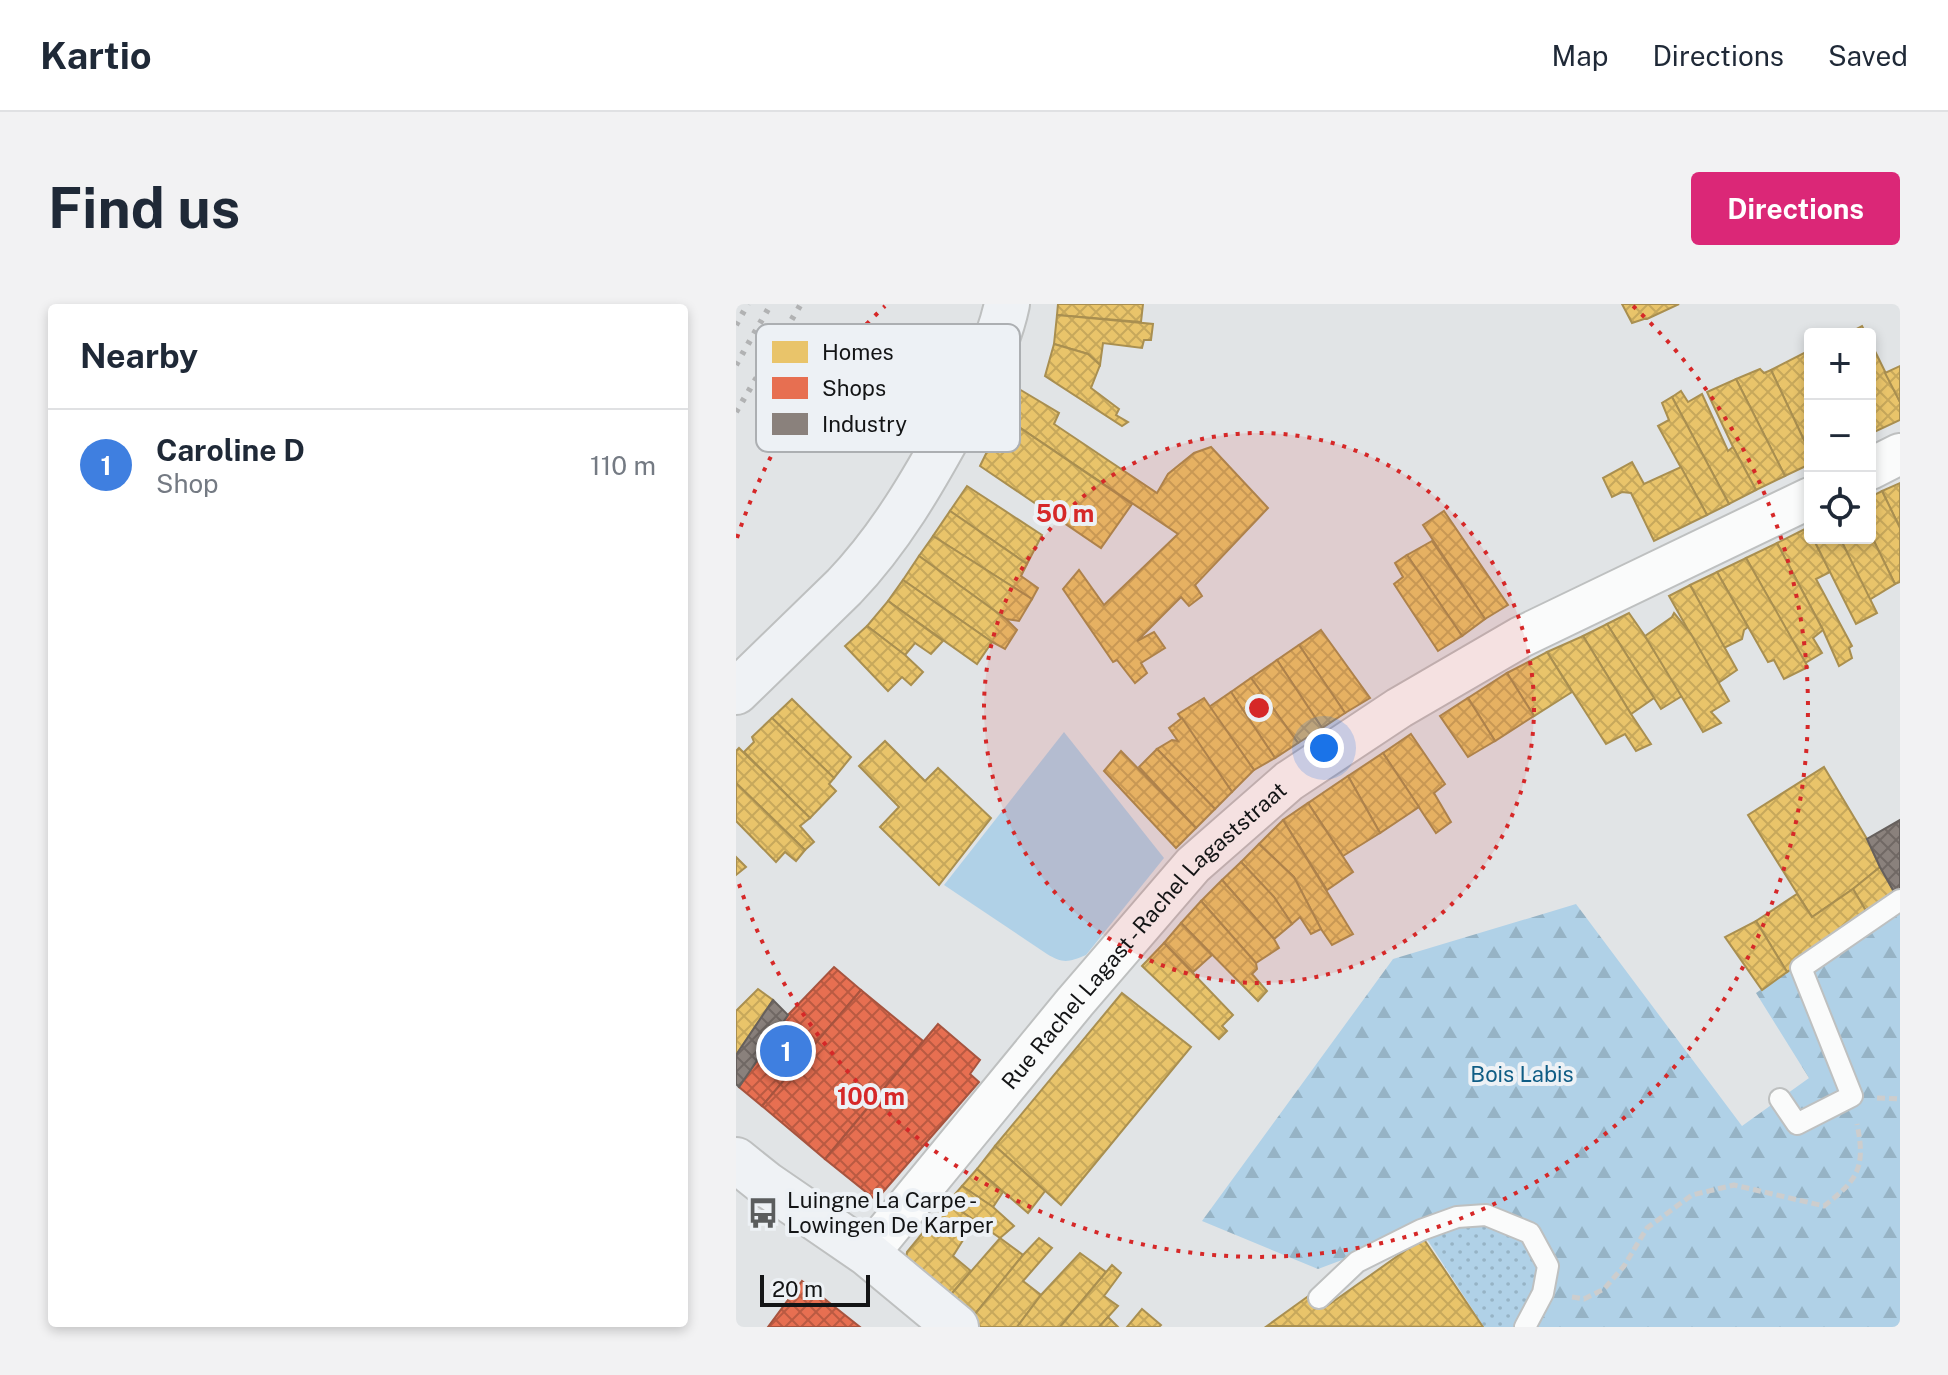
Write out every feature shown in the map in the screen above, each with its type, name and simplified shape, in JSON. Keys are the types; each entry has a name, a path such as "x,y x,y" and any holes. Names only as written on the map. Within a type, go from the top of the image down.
{"street":[{"path":"1001,324 1007,304"},
{"path":"736,692 852,579 889,533 940,452"},
{"path":"1876,466 1900,454"},
{"name":"Rue Rachel Lagast - Rachel Lagaststraat","path":"868,1254 1075,1002 1193,865 1289,781 1399,708 1521,637 1804,501"},
{"path":"736,1160 868,1254 956,1327"}],"lane":[{"path":"1780,1099 1797,1124 1852,1096 1801,968 1900,900"},
{"path":"1319,1298 1357,1262 1421,1230 1457,1217 1486,1215 1530,1233 1548,1266 1543,1293 1525,1327"}],"path":[{"path":"1543,1293 1584,1299 1604,1289 1624,1266 1647,1228 1692,1195 1734,1185 1824,1206 1846,1189 1857,1173 1862,1147 1852,1096"}],"green space":[{"path":"1064,732 1164,858 1086,955 1066,961 1047,954 944,885"},
{"name":"Bois Labis","path":"1900,894 1900,1327 1525,1327 1457,1217 1318,1269 1202,1221 1393,959 1576,904 1742,1126 1809,1078 1756,993"},
{"path":"1457,1217 1530,1233 1548,1266 1525,1327 1484,1327 1421,1230"}],"building: Homes":[{"path":"1058,304 1143,304 1141,322 1057,315"},
{"path":"1622,304 1679,304 1632,323"},
{"path":"1057,315 1153,324 1151,340 1144,340 1142,348 1103,343 1100,365 1088,354 1054,344"},
{"path":"1054,344 1088,354 1100,365 1091,388 1119,409 1116,415 1128,422 1122,426 1045,376"},
{"path":"1804,353 1804,440 1771,370"},
{"path":"1876,353 1900,402 1900,420 1876,431"},
{"path":"1900,366 1900,402 1885,373"},
{"path":"1760,369 1764,373 1771,370 1804,440 1804,467 1785,476 1736,379"},
{"path":"1736,379 1785,476 1756,490 1707,392"},
{"path":"1020,390 1059,413 1054,424 1157,493 1168,474 1194,453 1211,447 1268,508 1195,585 1202,596 1189,606 1181,597 1137,641 1154,632 1165,648 1141,663 1147,673 1135,683 1117,660 1113,662 1063,589 1079,570 1104,605 1178,534 1020,428"},
{"path":"1681,391 1688,402 1702,394 1728,451 1733,447 1756,490 1729,504 1672,397"},
{"path":"1672,397 1729,504 1707,515 1658,426 1669,420 1662,403"},
{"path":"1020,428 1132,504 1101,548 980,466 987,452 1020,452"},
{"path":"1632,462 1644,484 1681,467 1707,515 1654,541 1631,493 1622,492 1612,497 1603,478"},
{"path":"1900,483 1900,528 1882,491"},
{"path":"967,486 1042,535 1027,564 950,511"},
{"path":"1882,491 1900,528 1900,582 1895,584 1875,544 1876,494"},
{"path":"950,511 1027,564 1021,576 1038,588 1032,599 933,536"},
{"path":"1444,511 1508,605 1485,619 1423,525"},
{"path":"1804,530 1804,544 1816,544 1830,572 1816,579 1852,646 1849,648 1852,658 1839,666 1823,630 1777,543"},
{"path":"933,536 1032,599 1019,621 1006,619 919,556"},
{"path":"1432,541 1485,619 1462,636 1407,555"},
{"path":"1777,543 1823,630 1813,638 1822,653 1805,663 1746,558"},
{"path":"1816,544 1843,544 1877,613 1856,624"},
{"path":"1843,544 1875,544 1895,584 1869,600"},
{"path":"1407,555 1462,636 1438,651 1394,584 1403,577 1395,563"},
{"path":"919,556 1017,630 1005,649 903,580"},
{"path":"1746,558 1808,667 1784,679 1774,660 1768,662 1717,572"},
{"path":"1717,572 1748,627 1742,639 1724,648 1690,585"},
{"path":"903,580 992,642 977,664 888,601"},
{"path":"1690,585 1737,670 1718,683 1669,596"},
{"path":"888,601 943,641 931,654 915,643 905,655 867,626"},
{"path":"1629,613 1682,696 1661,709 1607,624"},
{"path":"1674,613 1691,634 1729,701 1711,712 1721,723 1703,732 1645,636"},
{"path":"1607,624 1654,698 1631,714 1583,636"},
{"path":"867,626 923,672 911,685 902,677 888,691 845,646"},
{"path":"1321,630 1370,698 1345,713 1299,645"},
{"path":"1583,636 1651,744 1636,751 1625,734 1606,744 1547,652"},
{"path":"1299,645 1345,713 1322,728 1277,660"},
{"path":"1547,652 1572,692 1534,716 1507,673"},
{"path":"1277,660 1322,728 1298,743 1251,678"},
{"path":"1507,673 1534,716 1495,741 1468,698"},
{"path":"1251,678 1298,743 1275,758 1231,692"},
{"path":"1231,692 1275,758 1254,770 1209,707"},
{"path":"1204,698 1254,770 1232,792 1178,714"},
{"path":"1468,698 1495,741 1468,757 1440,716"},
{"path":"792,699 851,757 834,778 772,718"},
{"path":"772,718 834,778 829,784 836,791 810,818 744,752 754,742 752,737"},
{"path":"1182,718 1232,792 1215,809 1157,749 1172,740 1178,741 1169,728"},
{"path":"1411,734 1445,784 1434,793 1451,822 1436,833 1383,753"},
{"path":"885,741 925,781 938,768 991,818 939,885 880,827 899,807 859,766"},
{"path":"739,748 810,818 800,826 814,842 805,850 736,783 736,751"},
{"path":"1157,749 1215,809 1196,828 1139,767"},
{"path":"1121,751 1196,828 1176,848 1104,771"},
{"path":"1383,753 1419,807 1380,833 1348,776"},
{"path":"1824,767 1880,867 1812,917 1748,815"},
{"path":"1348,776 1380,833 1343,856 1308,803"},
{"path":"736,783 805,850 796,861 785,852 776,862 736,821"},
{"path":"1308,803 1353,872 1327,890 1283,820"},
{"path":"1283,820 1353,934 1332,945 1294,877 1259,844"},
{"path":"1259,844 1294,877 1321,929 1311,934 1300,917 1292,924 1274,897 1241,862"},
{"path":"736,857 746,867 736,875"},
{"path":"1241,862 1274,897 1292,924 1274,939 1222,880"},
{"path":"1880,867 1897,897 1869,916 1853,889"},
{"path":"1222,880 1279,948 1256,963 1201,901"},
{"path":"1853,889 1869,916 1787,972 1756,921 1797,894 1812,917"},
{"path":"1201,901 1256,963 1257,969 1252,974 1267,991 1258,1001 1181,923"},
{"path":"1756,921 1787,972 1762,990 1725,937"},
{"path":"1181,923 1212,955 1193,972 1164,943"},
{"path":"1164,943 1233,1015 1222,1026 1227,1031 1219,1039 1142,966"},
{"path":"758,989 773,1000 736,1055 736,1011"},
{"path":"1122,993 1191,1047 1061,1205 995,1146"},
{"path":"995,1146 1045,1191 1028,1213 977,1169"},
{"path":"977,1169 1003,1192 993,1207 962,1186"},
{"path":"962,1186 1014,1226 1000,1238 948,1202"},
{"path":"948,1202 975,1221 953,1256 971,1271 948,1298 905,1267 907,1252"},
{"path":"1000,1238 1023,1255 971,1319 948,1298"},
{"path":"1039,1238 1052,1248 1023,1281 1041,1295 1017,1327 981,1327 971,1319"},
{"path":"1423,1238 1483,1327 1267,1326 1314,1292 1327,1306"},
{"path":"1080,1253 1106,1272 1060,1327 1017,1327 1041,1295"},
{"path":"1112,1265 1121,1273 1104,1296 1118,1306 1099,1327 1060,1327"},
{"path":"1142,1309 1161,1325 1127,1327"},
{"path":"1108,1317 1118,1327 1099,1327"}],"building: Shops":[{"path":"834,967 861,990 762,1106 739,1087 788,1015"},
{"path":"861,990 923,1041 825,1159 762,1106"},
{"path":"938,1024 980,1060 970,1074 979,1082 876,1200 825,1159"},
{"path":"802,1281 860,1327 768,1327"}],"building: Industry":[{"path":"1900,820 1900,894 1897,897 1867,839"},
{"path":"773,1000 788,1015 739,1087 736,1084 736,1055"}],"railway":[{"path":"736,325 748,304"},
{"path":"760,324 771,304"},
{"path":"789,324 801,304"},
{"path":"736,365 756,330"},
{"path":"736,412 756,379"}],"place":[{"name":"Caroline D","path":"786,1051"},
{"name":"Luingne La Carpe - Lowingen De Karper","path":"763,1213"}]}
